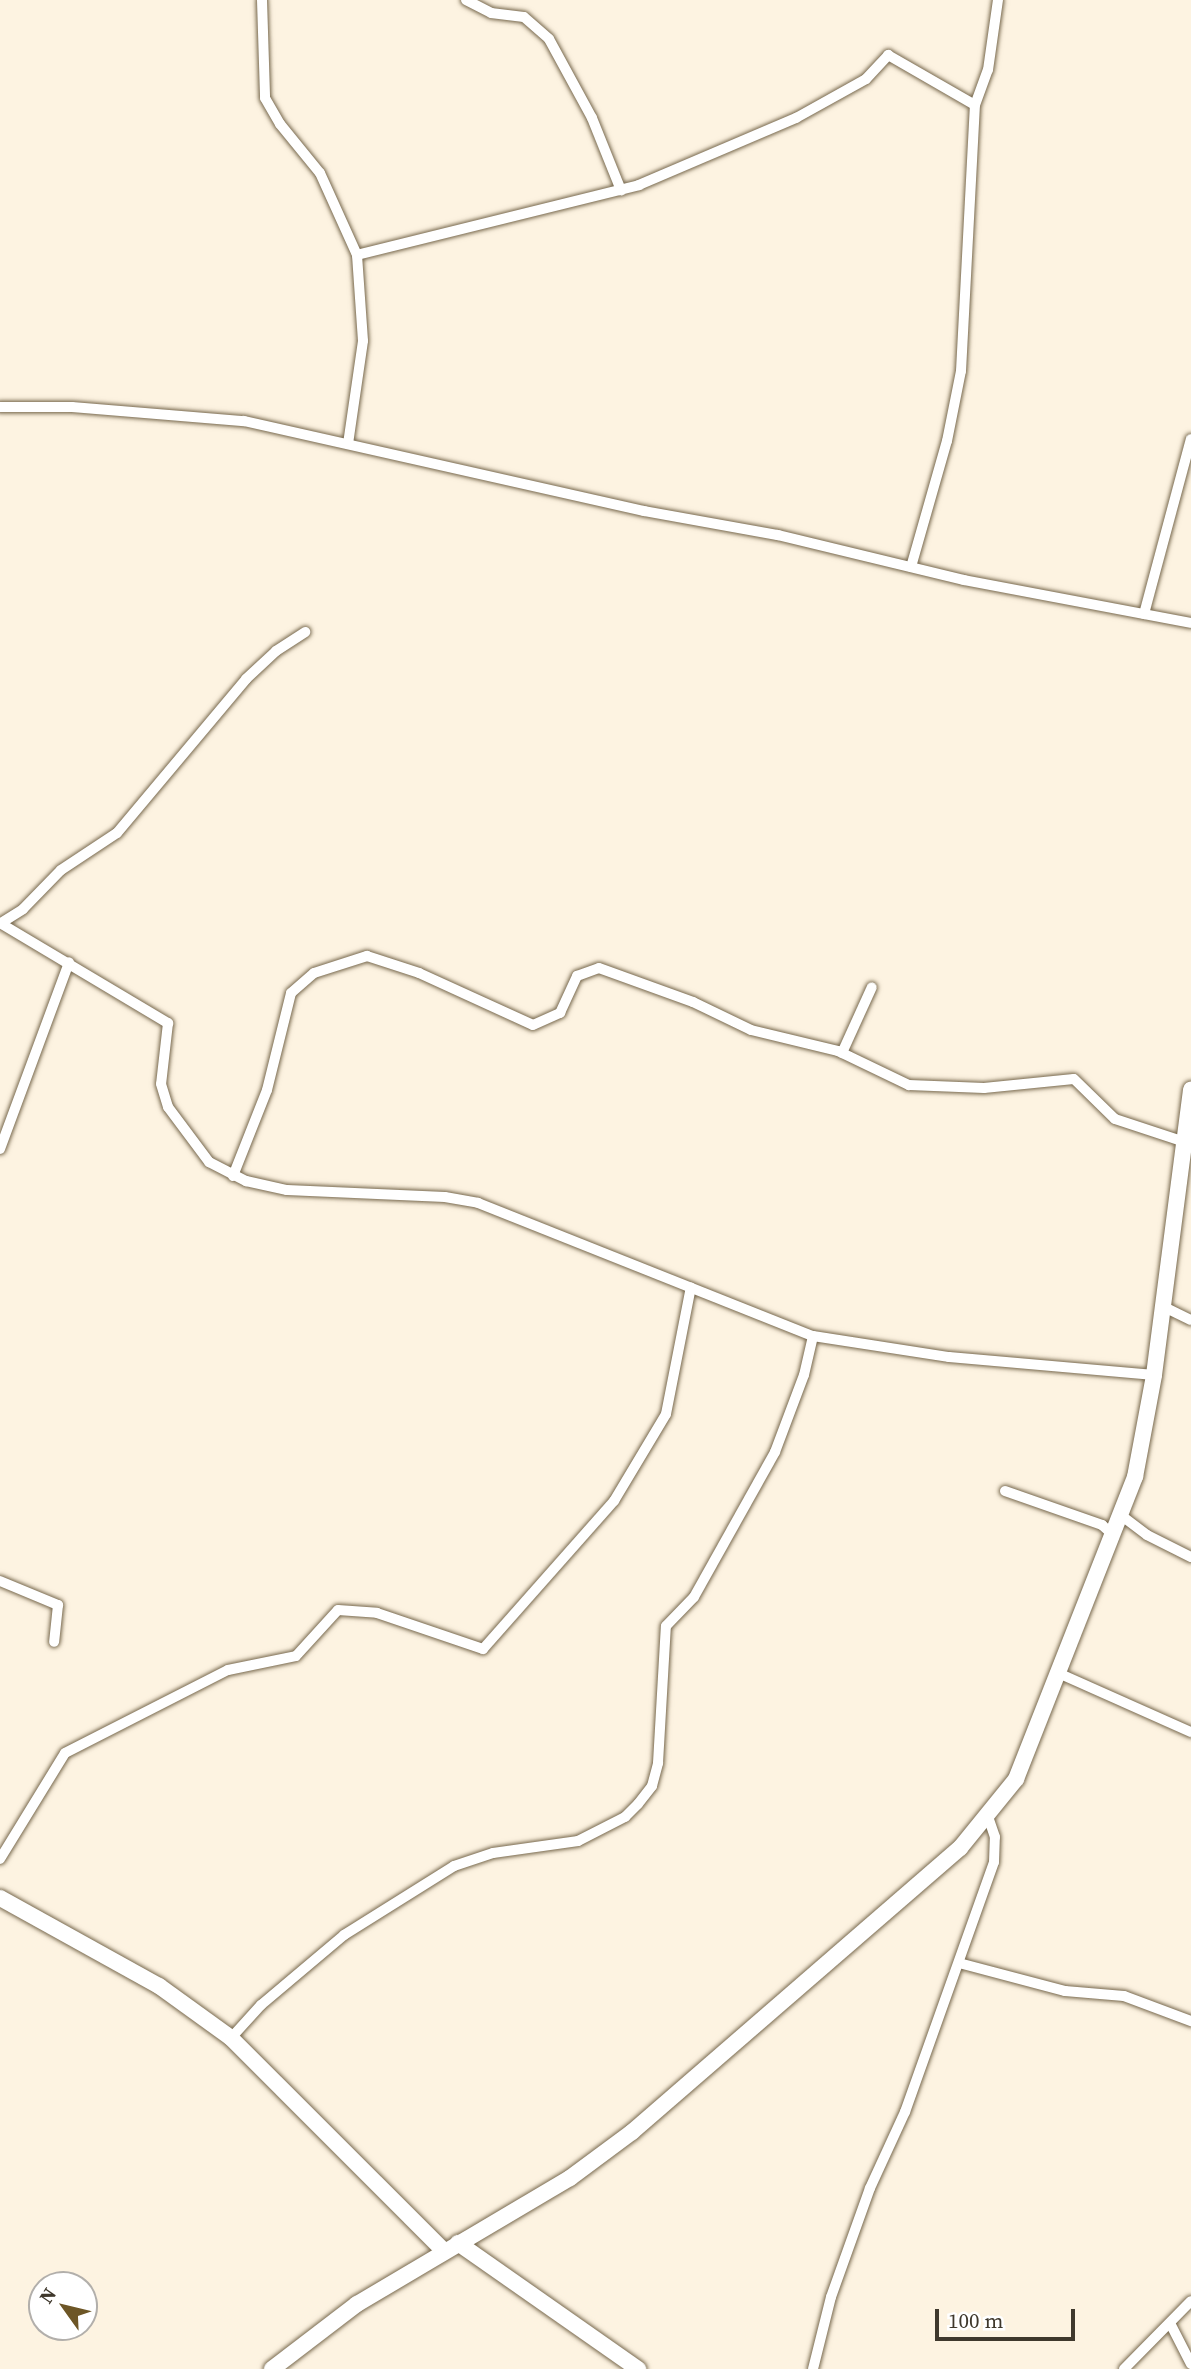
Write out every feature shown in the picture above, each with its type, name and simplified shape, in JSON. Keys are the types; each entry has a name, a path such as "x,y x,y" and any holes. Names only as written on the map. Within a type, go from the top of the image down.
{"main road":[{"path":"272,2369 357,2304 570,2178 632,2132 960,1848 988,1817 1016,1779 1056,1672 1122,1516 1135,1477 1154,1375 1182,1141 1191,1089"},
{"path":"0,1898 159,1986 231,2038 451,2247 638,2369"}],"street":[{"path":"262,0 265,97 280,124 320,173 356,255 363,341 348,444"},
{"path":"466,0 491,13 524,18 550,39 592,118 621,190"},
{"path":"911,567 947,441 961,371 975,104 988,70 999,0"},
{"path":"356,255 621,190 796,118 866,79 888,55 975,104"},
{"path":"0,407 72,407 209,417 348,444 911,567 1191,623"},
{"path":"1144,614 1191,439"},
{"path":"305,632 246,679 117,833 61,870 23,909 1,923 168,1023 161,1084 168,1107 209,1162 233,1176 287,1189 445,1197 478,1203 813,1336 949,1357 1154,1375"},
{"path":"233,1176 267,1090 291,993 314,972 349,958 387,960 533,1025 560,1013 577,976 599,968 692,1002 740,1027 842,1053 886,1076 925,1089 984,1088 1068,1077 1083,1086 1115,1119 1182,1141"},
{"path":"0,1149 69,962"},
{"path":"842,1053 872,987"},
{"path":"0,1859 65,1754 228,1670 296,1656 338,1610 377,1612 483,1649 593,1527 666,1414 691,1287"},
{"path":"1162,1306 1191,1320"},
{"path":"231,2038 261,2005 344,1935 454,1866 485,1855 578,1841 625,1817 638,1804 652,1786 659,1763 666,1626 694,1597 775,1452 804,1375 813,1336"},
{"path":"1005,1491 1102,1525 1113,1535"},
{"path":"1122,1516 1147,1535 1191,1557"},
{"path":"0,1581 58,1605 54,1642"},
{"path":"1056,1672 1191,1732"},
{"path":"813,2369 831,2297 959,1963 994,1862 995,1837 988,1817"},
{"path":"959,1963 1065,1991 1124,1996 1191,2021"},
{"path":"1124,2369 1191,2301"},
{"path":"1170,2323 1191,2364"}]}
